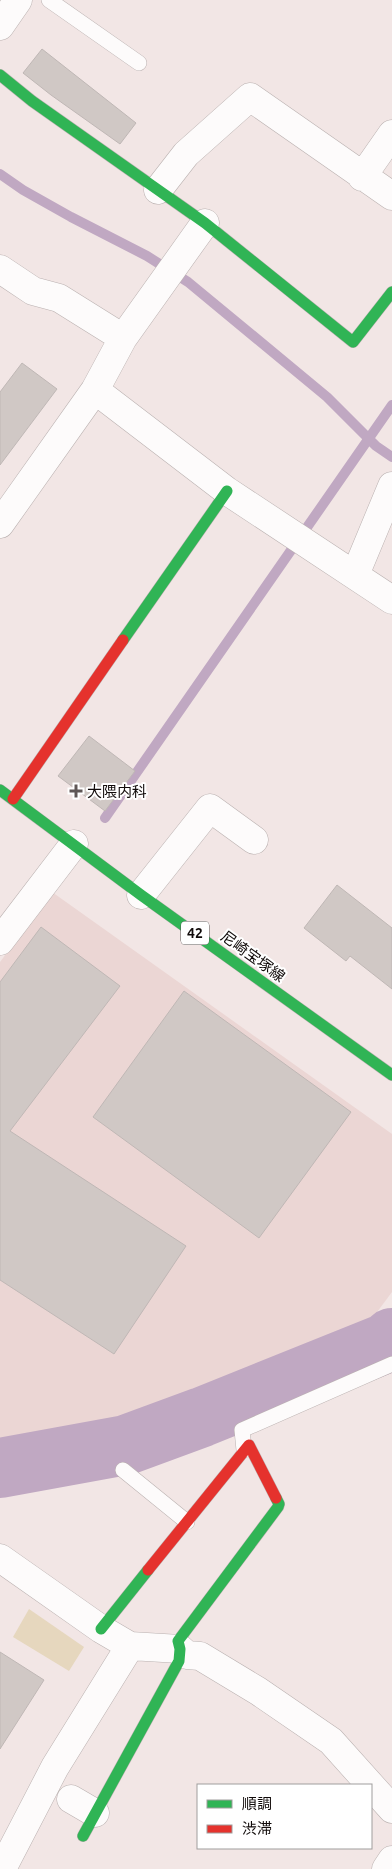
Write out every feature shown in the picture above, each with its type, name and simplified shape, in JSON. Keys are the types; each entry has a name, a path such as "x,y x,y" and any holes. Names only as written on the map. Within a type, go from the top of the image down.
{"street":[{"path":"0,26 18,0"},
{"path":"0,75 32,101 206,223 353,342 392,292"},
{"path":"158,190 186,154 250,97 362,177 392,196"},
{"path":"362,177 392,134"},
{"path":"0,524 95,390 124,338 206,223"},
{"path":"0,268 33,291 59,298 124,338"},
{"path":"95,390 228,491 392,600"},
{"path":"355,574 392,486"},
{"path":"13,799 228,491"},
{"name":"尼崎宝塚線","path":"0,790 141,895 392,1075"},
{"path":"141,895 210,808 254,840"},
{"path":"0,941 74,844"},
{"path":"82,1836 179,1661 180,1649 178,1641 279,1504 250,1445 101,1628"},
{"path":"0,1558 130,1646 180,1649 187,1655 200,1656 250,1686 331,1740 370,1784"},
{"path":"2,1869 55,1767 130,1646"},
{"path":"372,1786 392,1809"},
{"path":"71,1799 95,1813"},
{"path":"386,1869 392,1860"}],"lane":[{"path":"49,0 139,63"},
{"path":"244,1450 242,1430 392,1364"},
{"path":"123,1470 187,1522"}],"shaded area":[{"path":"52,892 392,1134 392,1292 360,1335 89,1445 0,1452 0,962"},
{"path":"29,1609 84,1647 69,1671 13,1637"}],"building":[{"path":"42,49 136,123 120,144 23,73"},
{"path":"22,363 57,389 0,465 0,392"},
{"path":"89,736 135,771 105,811 58,776"},
{"path":"337,885 392,928 392,989 350,956 346,961 304,928"},
{"path":"41,927 120,986 10,1131 186,1246 114,1354 0,1280 0,982"},
{"path":"184,991 351,1112 259,1238 93,1117"},
{"path":"0,1652 44,1680 0,1749"}],"waterway":[{"path":"0,174 23,190 147,256 188,282 327,397 376,446 392,457"},
{"path":"105,818 392,405"},
{"path":"0,1468 126,1445 202,1417 386,1343 392,1338"}],"traffic: fast":[{"path":"0,75 32,101 205,223 353,342 392,292"},
{"path":"123,640 227,491"},
{"path":"0,790 141,895 392,1075"},
{"path":"83,1836 179,1661 180,1649 178,1641 278,1507 279,1504 276,1498"},
{"path":"101,1629 148,1570"}],"traffic: jam":[{"path":"13,799 123,640"},
{"path":"148,1570 249,1445 276,1498"}],"place":[{"name":"大隈内科","path":"76,791"}]}
